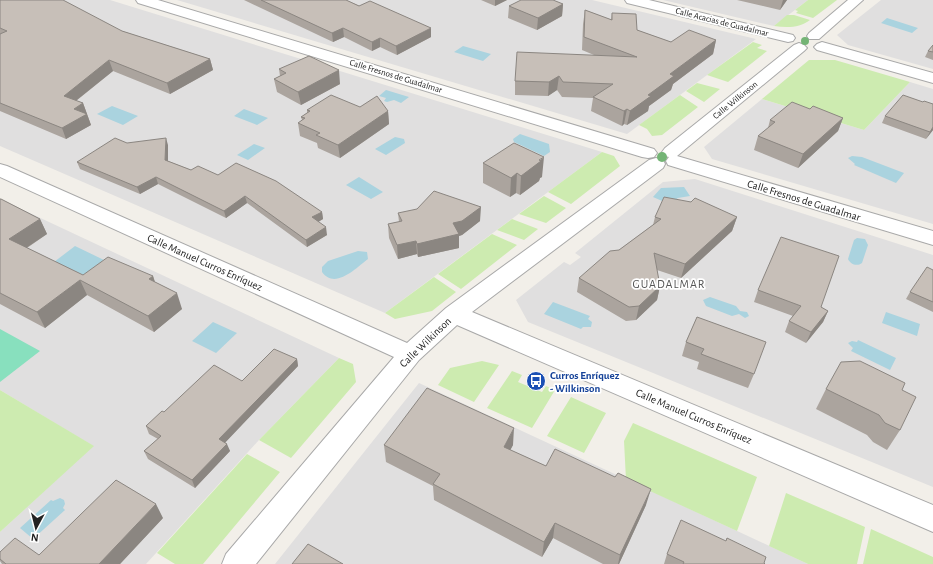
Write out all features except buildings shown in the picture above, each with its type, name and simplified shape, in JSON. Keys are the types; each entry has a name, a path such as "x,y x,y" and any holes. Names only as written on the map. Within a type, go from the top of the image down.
{"street":[{"name":"Calle Fresnos de Guadalmar","path":"143,0 933,238"},
{"name":"Calle Acacias de Guadalmar","path":"632,0 651,3 793,43 810,50 818,41"},
{"path":"856,0 818,41 933,78"},
{"name":"Calle Wilkinson","path":"237,564 410,354 454,314 663,157 793,43"},
{"name":"Calle Manuel Curros Enríquez","path":"0,170 410,354"},
{"name":"Calle Manuel Curros Enríquez","path":"454,314 933,519"}],"shaded area":[{"path":"38,0 110,0 602,152 385,313 0,146 0,13"},
{"path":"177,0 592,0 756,39 627,134"},
{"path":"663,0 808,0 774,26"},
{"path":"881,0 933,0 933,69 848,45 837,35"},
{"path":"910,82 933,89 933,224 712,159 704,147 762,99 864,130"},
{"path":"695,179 933,255 933,487 528,322 516,300 564,262 570,265 581,257 575,253 663,182"},
{"path":"0,199 339,358 259,440 146,564 0,564 0,532 93,446 0,390"},
{"path":"419,383 619,476 808,564 275,564"}],"green space":[{"path":"808,0 837,0 813,18 796,13 798,11 795,10"},
{"path":"787,15 794,15 810,20 802,25 793,27 774,26"},
{"path":"753,42 762,45 757,48 767,51 728,82 707,75"},
{"path":"809,60 835,60 910,82 864,130 762,99"},
{"path":"697,83 720,89 704,102 686,91"},
{"path":"680,95 698,107 662,135 652,136 647,129 639,125"},
{"path":"602,152 614,156 620,166 571,204 548,192"},
{"path":"544,196 566,208 546,223 519,214"},
{"path":"512,219 538,229 524,240 497,230"},
{"path":"492,234 517,245 461,289 438,274"},
{"path":"434,277 456,292 432,311 395,319 385,313"},
{"path":"0,329 40,351 0,382"},
{"path":"339,358 353,364 356,382 291,458 259,440"},
{"path":"482,361 499,365 474,402 438,385 450,368"},
{"path":"512,371 522,375 518,382 542,392 546,386 555,390 532,428 487,408"},
{"path":"0,390 94,446 0,532"},
{"path":"571,397 606,413 584,453 547,436"},
{"path":"633,423 757,477 737,531 626,480 624,441"},
{"path":"247,454 280,472 203,564 175,564 157,553"},
{"path":"786,493 865,527 857,564 808,564 769,546"},
{"path":"871,529 933,557 933,564 863,564"}],"water":[{"path":"887,18 918,28 912,33 881,23"},
{"path":"463,46 491,54 483,61 454,52"},
{"path":"386,90 409,97 401,103 394,100 387,102 384,101 386,98 379,96"},
{"path":"112,106 138,116 123,125 97,114"},
{"path":"244,109 268,118 257,125 234,116"},
{"path":"520,134 549,144 550,152 544,156 514,142 513,139"},
{"path":"395,137 404,139 405,143 386,155 375,149"},
{"path":"254,144 265,148 248,160 237,155"},
{"path":"852,156 862,157 904,173 896,183 854,165 855,164 848,158"},
{"path":"359,177 383,192 371,199 346,185"},
{"path":"684,187 690,196 678,198 669,204 653,197 661,188"},
{"path":"857,238 865,239 868,245 862,263 856,265 848,259 854,240"},
{"path":"75,246 104,260 83,275 54,262"},
{"path":"358,251 367,252 368,259 352,272 345,276 333,279 327,277 322,272 322,267 328,261"},
{"path":"710,297 736,306 740,311 747,312 749,316 745,318 739,314 732,316 706,306 703,300"},
{"path":"553,302 590,316 588,319 592,322 591,327 583,327 581,329 544,314"},
{"path":"886,312 920,324 917,336 882,323"},
{"path":"213,322 237,333 216,353 192,341"},
{"path":"858,340 896,358 890,370 851,351 853,348 848,343 852,341 857,342"},
{"path":"60,498 64,500 65,504 63,508 65,510 33,539 20,528 51,500 53,501"}],"place":[{"name":"Curros Enríquez - Wilkinson","path":"536,381"}],"district":[{"name":"GUADALMAR","path":"669,284"}]}
